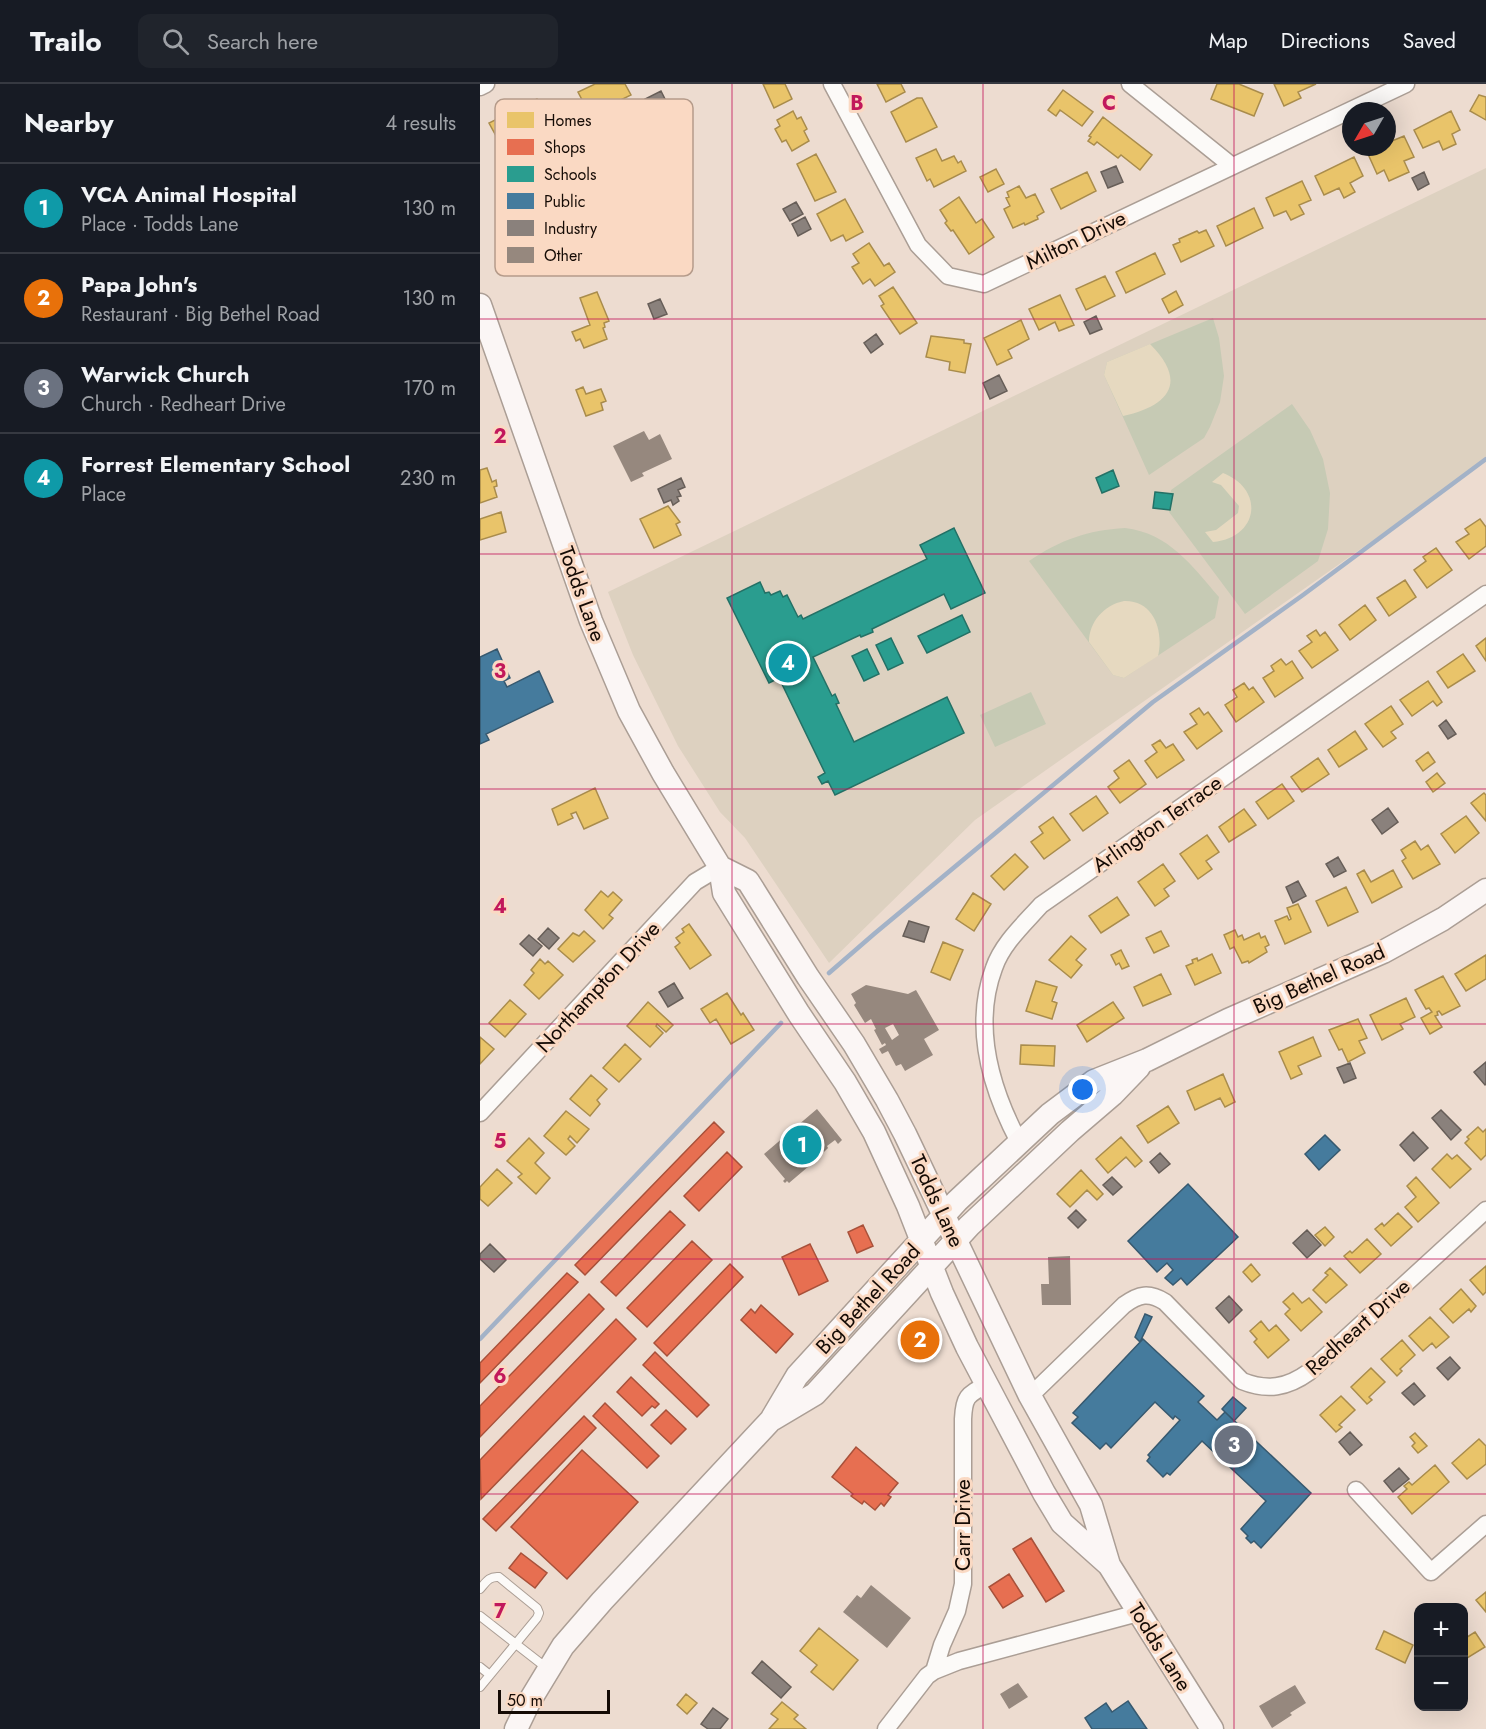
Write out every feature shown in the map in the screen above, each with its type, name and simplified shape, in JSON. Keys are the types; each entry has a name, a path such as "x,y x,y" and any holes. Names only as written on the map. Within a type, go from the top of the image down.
{"main road":[{"name":"Todds Lane","path":"480,305 587,610 613,676 637,727 720,867 724,893 729,902 874,1132 908,1206 947,1304 1017,1445 1062,1523 1109,1565"},
{"name":"Todds Lane","path":"720,867 748,881 854,1044 901,1125 1030,1396 1091,1505 1109,1565 1212,1729"},
{"name":"Big Bethel Road","path":"516,1729 563,1646 771,1420 796,1376 943,1216 1050,1114 1094,1081 1147,1060 1228,1020 1383,952 1443,919 1486,890"},
{"name":"Big Bethel Road","path":"771,1420 815,1394 955,1241 1147,1060"}],"street":[{"path":"480,87 486,84"},
{"name":"Milton Drive","path":"832,84 918,245 948,276 984,284 1406,84"},
{"path":"1130,84 1232,166"},
{"name":"Arlington Terrace","path":"1019,1142 995,1087 986,1055 984,1024 987,993 994,966 1016,933 1041,905 1486,594"},
{"name":"Northampton Drive","path":"480,1113 695,882 720,867"},
{"name":"Redheart Drive","path":"1030,1396 1124,1305 1133,1298 1145,1294 1165,1302 1242,1381 1260,1387 1284,1386 1298,1381 1486,1210"},
{"name":"Carr Drive","path":"934,1671 959,1605 963,1584 964,1407 971,1394 986,1385"},
{"path":"1356,1490 1431,1572 1486,1524"},
{"path":"886,1729 920,1683 934,1671 959,1661 1138,1613"}],"lane":[{"path":"480,1589 493,1576 499,1577 537,1608 539,1613 480,1687"},
{"path":"480,1616 548,1669"},
{"path":"480,1666 490,1675"}],"shaded area":[{"path":"1486,168 1486,461 975,820 829,963 745,838 720,812 678,746 633,655 608,592"}],"green space":[{"path":"1213,318 1219,338 1224,376 1220,402 1210,427 1204,438 1149,475 1104,375 1107,362"},
{"path":"1292,404 1310,430 1323,459 1330,493 1328,529 1318,561 1245,614 1169,512 1171,490"},
{"path":"1125,528 1141,531 1167,544 1189,563 1219,597 1215,618 1124,678 1113,675 1029,561 1075,537"},
{"path":"1031,692 1046,724 995,747 980,715"}],"sand":[{"path":"1150,344 1169,370 1168,391 1152,406 1123,416 1104,375 1107,362"},
{"path":"1223,473 1237,481 1246,490 1251,501 1251,512 1240,532 1228,539 1213,542 1205,532 1216,530 1238,513 1239,506 1221,485 1212,482"},
{"path":"1124,601 1134,602 1150,611 1158,627 1159,646 1158,656 1124,678 1113,675 1089,642 1095,621 1104,610"}],"building: Homes":[{"path":"595,84 625,84 631,95 623,99 582,99 578,92"},
{"path":"763,84 785,84 792,99 774,108"},
{"path":"877,84 901,84 905,92 886,102"},
{"path":"1217,84 1239,84 1263,94 1254,116 1211,99"},
{"path":"1274,84 1316,84 1298,92 1301,98 1284,106"},
{"path":"1063,90 1093,112 1082,126 1060,110 1056,116 1048,110"},
{"path":"1479,95 1486,97 1486,120 1470,111"},
{"path":"917,98 922,98 937,127 906,142 891,112"},
{"path":"793,111 797,119 801,117 807,129 804,131 809,141 792,151 786,140 782,142 775,129 780,126 777,120"},
{"path":"1451,111 1460,130 1452,134 1456,144 1443,150 1439,141 1423,148 1414,130"},
{"path":"1103,117 1152,155 1140,170 1121,155 1118,158 1097,142 1094,145 1088,141 1091,137 1089,136"},
{"path":"495,120 495,134 489,123"},
{"path":"1404,136 1414,157 1404,161 1409,172 1389,181 1384,170 1377,174 1369,156 1396,156 1396,139"},
{"path":"936,149 942,161 954,156 958,163 961,161 966,171 934,187 930,179 927,181 916,158"},
{"path":"816,154 836,192 815,201 797,164"},
{"path":"1354,157 1363,176 1350,183 1355,192 1344,198 1339,188 1324,195 1315,176"},
{"path":"996,169 1004,184 988,192 980,177"},
{"path":"1087,172 1096,191 1061,209 1051,189"},
{"path":"1302,181 1311,200 1299,205 1304,214 1291,220 1286,211 1274,216 1266,198"},
{"path":"1019,186 1026,198 1035,194 1044,212 1037,216 1038,219 1013,228 1004,209 1010,206 1006,198 1009,197 1007,192"},
{"path":"959,197 976,223 982,219 994,237 969,254 953,230 951,231 945,223 947,221 940,210"},
{"path":"845,199 863,232 846,241 843,235 831,241 817,214"},
{"path":"1254,208 1263,228 1226,246 1217,226"},
{"path":"1206,230 1214,246 1181,262 1173,245 1180,242 1179,239 1197,231 1199,233"},
{"path":"869,243 884,266 889,263 895,272 875,286 870,279 863,284 852,267 859,263 853,254"},
{"path":"1155,253 1165,274 1126,293 1116,272"},
{"path":"1105,276 1115,296 1086,310 1076,289"},
{"path":"893,287 917,323 900,334 881,306 884,304 879,296"},
{"path":"1176,291 1183,305 1169,313 1162,299"},
{"path":"597,292 609,321 604,323 603,328 607,339 584,348 580,339 576,341 572,332 590,325 580,298"},
{"path":"1060,295 1074,325 1059,331 1055,322 1039,330 1029,309"},
{"path":"1021,320 1029,339 1008,350 1012,358 997,365 984,338"},
{"path":"931,336 964,340 964,343 971,344 965,373 949,370 950,362 926,357"},
{"path":"583,387 586,394 601,389 606,401 601,403 603,410 586,416 576,390"},
{"path":"487,468 492,482 496,480 497,486 494,487 497,497 480,503 480,470"},
{"path":"668,506 680,522 676,524 681,535 654,548 640,519"},
{"path":"501,512 506,532 480,540 480,519"},
{"path":"1480,519 1486,527 1486,546 1469,559 1456,542 1469,534 1465,529"},
{"path":"1436,548 1452,570 1427,588 1414,570 1426,561 1423,557"},
{"path":"1405,580 1416,597 1389,616 1377,598"},
{"path":"1365,605 1376,620 1350,640 1339,625"},
{"path":"1316,630 1320,636 1325,632 1338,650 1312,668 1299,651 1312,642 1307,636"},
{"path":"1486,638 1486,661 1476,646"},
{"path":"1463,654 1475,671 1448,688 1437,672"},
{"path":"1281,659 1286,665 1292,661 1303,678 1275,697 1263,678 1274,671 1271,666"},
{"path":"1428,681 1442,702 1437,706 1433,701 1412,716 1400,700"},
{"path":"1244,683 1249,690 1253,687 1264,702 1236,722 1225,705 1237,697 1233,690"},
{"path":"1391,706 1403,724 1391,732 1396,738 1383,747 1365,724"},
{"path":"1199,708 1204,715 1208,712 1222,731 1197,749 1184,732 1197,724 1190,714"},
{"path":"1355,731 1367,749 1339,767 1328,750"},
{"path":"1160,740 1166,748 1173,744 1184,760 1157,778 1145,761 1157,752 1152,745"},
{"path":"1428,752 1435,762 1423,771 1416,761"},
{"path":"1318,758 1329,774 1302,792 1291,777"},
{"path":"1129,760 1146,784 1120,803 1108,787 1119,778 1114,771"},
{"path":"1437,773 1445,783 1433,792 1426,782"},
{"path":"1282,784 1294,801 1268,819 1256,802"},
{"path":"595,788 608,818 584,829 576,812 571,814 573,818 558,825 552,809"},
{"path":"1484,793 1486,795 1486,821 1471,803"},
{"path":"1096,796 1108,813 1083,831 1070,814"},
{"path":"1244,809 1256,825 1229,842 1219,827"},
{"path":"1466,816 1479,833 1455,853 1441,834"},
{"path":"1053,817 1070,840 1044,859 1031,842 1043,833 1039,827"},
{"path":"1207,835 1219,852 1206,861 1212,869 1198,879 1180,854"},
{"path":"1415,841 1421,850 1428,845 1440,864 1413,879 1402,861 1406,858 1401,850"},
{"path":"1015,854 1028,867 1004,890 991,876"},
{"path":"1163,864 1175,881 1164,889 1169,896 1155,906 1138,882"},
{"path":"1364,870 1371,882 1393,870 1402,887 1372,903 1357,874"},
{"path":"1346,887 1358,912 1328,926 1316,901"},
{"path":"601,891 608,897 613,892 622,900 609,915 613,918 603,929 585,910"},
{"path":"973,893 991,904 974,931 956,919"},
{"path":"1117,897 1129,915 1101,933 1089,916"},
{"path":"1298,904 1311,932 1285,944 1275,921 1287,916 1289,920 1291,919 1287,908"},
{"path":"689,924 711,955 690,969 675,947 680,943 676,938"},
{"path":"1235,930 1238,937 1242,935 1244,940 1259,933 1261,938 1265,936 1269,945 1265,947 1267,952 1249,963 1248,961 1242,963 1234,947 1230,949 1224,935"},
{"path":"584,931 595,941 573,962 558,949 573,933 579,936"},
{"path":"1161,931 1169,946 1154,953 1146,938"},
{"path":"1071,936 1086,949 1076,960 1082,965 1071,978 1049,960"},
{"path":"943,942 963,950 950,980 931,972"},
{"path":"1121,950 1129,966 1122,969 1119,963 1116,965 1111,955"},
{"path":"1212,954 1221,973 1195,985 1186,966 1193,963 1192,960 1197,958 1198,961"},
{"path":"1486,955 1486,979 1466,991 1455,974"},
{"path":"540,959 545,964 548,961 563,975 539,999 524,985 534,973 531,970"},
{"path":"1161,974 1171,994 1143,1006 1134,987"},
{"path":"1443,976 1460,1006 1442,1015 1439,1011 1437,1012 1438,1015 1435,1016 1442,1027 1430,1034 1421,1018 1432,1012 1429,1008 1426,1009 1415,990"},
{"path":"1036,981 1057,987 1052,1001 1057,1003 1052,1019 1026,1011"},
{"path":"727,993 754,1030 731,1044 716,1019 710,1023 701,1009"},
{"path":"1406,998 1415,1017 1400,1024 1403,1029 1382,1040 1370,1015"},
{"path":"510,1000 526,1014 505,1037 489,1023"},
{"path":"648,1002 673,1025 666,1032 657,1024 656,1026 663,1033 650,1047 627,1026"},
{"path":"1113,1002 1124,1018 1087,1042 1077,1025"},
{"path":"1358,1019 1367,1038 1359,1041 1365,1053 1348,1062 1329,1030"},
{"path":"480,1037 494,1049 480,1064"},
{"path":"1313,1037 1321,1056 1298,1066 1302,1074 1291,1079 1279,1052"},
{"path":"625,1044 641,1059 619,1082 603,1068"},
{"path":"1021,1045 1055,1046 1054,1066 1020,1064"},
{"path":"1223,1074 1235,1102 1225,1107 1220,1098 1195,1110 1187,1091"},
{"path":"591,1075 607,1089 597,1100 600,1104 590,1116 570,1099"},
{"path":"1168,1106 1179,1123 1148,1143 1137,1126"},
{"path":"566,1111 589,1129 577,1143 570,1136 568,1139 575,1146 566,1155 544,1136"},
{"path":"1478,1127 1483,1132 1486,1129 1486,1155 1481,1160 1465,1143 1469,1139 1467,1137"},
{"path":"1121,1137 1142,1161 1135,1167 1126,1157 1108,1173 1096,1159"},
{"path":"529,1138 544,1153 535,1163 550,1178 536,1194 518,1177 522,1174 507,1161"},
{"path":"1447,1154 1452,1159 1457,1155 1471,1169 1450,1188 1432,1169"},
{"path":"497,1169 512,1183 488,1206 480,1199 480,1187"},
{"path":"1081,1170 1103,1194 1097,1200 1087,1190 1070,1207 1057,1194"},
{"path":"1416,1177 1439,1203 1418,1222 1405,1207 1416,1197 1407,1186"},
{"path":"1398,1213 1412,1227 1391,1246 1375,1229 1382,1223 1384,1226"},
{"path":"1325,1227 1334,1237 1325,1246 1315,1235"},
{"path":"1367,1239 1381,1254 1360,1273 1344,1256 1350,1251 1352,1253"},
{"path":"1251,1264 1260,1275 1252,1282 1243,1272"},
{"path":"1486,1266 1486,1292 1483,1295 1470,1280"},
{"path":"1330,1268 1347,1285 1326,1303 1313,1290 1328,1275 1325,1273"},
{"path":"1461,1289 1476,1306 1471,1312 1469,1309 1453,1323 1440,1309"},
{"path":"1293,1293 1302,1303 1309,1298 1322,1312 1301,1331 1285,1314 1290,1309 1283,1302"},
{"path":"1430,1317 1449,1337 1436,1348 1432,1343 1423,1351 1409,1336"},
{"path":"1261,1321 1269,1331 1276,1325 1289,1340 1268,1358 1254,1342 1257,1339 1250,1331"},
{"path":"1402,1340 1415,1355 1400,1369 1402,1371 1397,1376 1381,1359"},
{"path":"1371,1368 1385,1382 1369,1397 1372,1400 1367,1404 1351,1387"},
{"path":"1341,1396 1355,1410 1339,1425 1342,1427 1336,1432 1320,1415"},
{"path":"1415,1433 1427,1446 1418,1453 1412,1446 1415,1443 1410,1437"},
{"path":"1479,1439 1486,1446 1486,1464 1467,1479 1452,1463"},
{"path":"1435,1465 1449,1482 1412,1514 1398,1497 1407,1489 1404,1486 1409,1482 1412,1485"},
{"path":"1486,1592 1486,1612 1476,1600"},
{"path":"819,1628 858,1660 833,1690 811,1672 817,1665 800,1651"},
{"path":"1384,1631 1413,1645 1405,1663 1376,1649"},
{"path":"1475,1632 1485,1647 1468,1658 1468,1657 1468,1636"},
{"path":"686,1694 697,1703 687,1714 677,1705"},
{"path":"782,1702 798,1715 794,1719 806,1729 769,1729 778,1719 771,1714"}],"building: Shops":[{"path":"714,1122 724,1132 585,1275 575,1265"},
{"path":"727,1152 742,1167 699,1211 684,1196"},
{"path":"670,1211 685,1225 616,1296 601,1282"},
{"path":"863,1225 873,1246 857,1253 848,1232"},
{"path":"692,1241 712,1260 647,1327 627,1308"},
{"path":"810,1244 828,1281 799,1295 782,1257"},
{"path":"730,1264 743,1277 667,1356 654,1343"},
{"path":"567,1273 578,1282 480,1383 480,1363"},
{"path":"589,1294 604,1309 480,1437 480,1406"},
{"path":"761,1305 793,1334 776,1353 741,1320 751,1309 755,1313"},
{"path":"616,1319 636,1339 481,1499 480,1460"},
{"path":"931,1324 939,1343 932,1346 934,1350 921,1355 920,1352 909,1357 900,1338"},
{"path":"655,1352 709,1405 697,1417 643,1365"},
{"path":"631,1377 659,1404 655,1408 652,1406 642,1416 617,1392"},
{"path":"605,1403 659,1456 647,1468 593,1416"},
{"path":"666,1410 686,1429 671,1444 651,1425"},
{"path":"584,1416 596,1428 496,1531 483,1519"},
{"path":"856,1447 898,1483 888,1495 891,1497 884,1506 881,1503 875,1510 864,1501 862,1504 851,1496 853,1494 832,1477"},
{"path":"582,1450 638,1502 567,1579 511,1527"},
{"path":"1031,1538 1064,1591 1046,1602 1013,1549"},
{"path":"521,1553 547,1573 535,1588 509,1568"},
{"path":"1009,1574 1023,1596 1003,1608 989,1587"}],"building: Schools":[{"path":"1113,470 1119,486 1102,493 1096,478"},
{"path":"1155,492 1173,494 1170,510 1153,508"},
{"path":"954,528 985,593 951,609 944,594 872,629 873,632 861,637 860,635 813,657 832,696 835,694 839,703 836,704 854,742 947,697 964,733 835,795 828,781 822,784 818,777 825,773 779,678 769,683 727,598 760,582 765,593 769,592 771,595 780,591 783,597 787,595 798,617 801,615 803,619 927,559 920,545"},
{"path":"962,615 970,632 927,653 918,636"},
{"path":"891,638 903,663 888,670 876,645"},
{"path":"867,649 879,674 864,681 852,656"}],"building: Public":[{"path":"497,649 510,678 504,681 507,687 539,671 553,702 486,734 489,740 480,744 480,657"},
{"path":"1325,1135 1340,1150 1319,1170 1305,1154"},
{"path":"1188,1184 1238,1237 1187,1285 1181,1278 1173,1285 1165,1278 1173,1270 1167,1263 1157,1272 1128,1241"},
{"path":"1145,1314 1152,1317 1140,1342 1135,1337"},
{"path":"1143,1339 1204,1396 1198,1402 1217,1420 1225,1412 1311,1493 1261,1548 1254,1541 1251,1543 1241,1529 1266,1501 1202,1441 1170,1475 1167,1473 1163,1477 1147,1461 1150,1457 1148,1455 1180,1420 1175,1416 1173,1419 1155,1402 1111,1448 1106,1443 1100,1449 1072,1423 1078,1417 1073,1413"},
{"path":"1233,1397 1246,1408 1234,1421 1222,1409"},
{"path":"1128,1701 1147,1729 1092,1729 1085,1718 1106,1703 1112,1712"}],"building: Industry":[{"path":"661,91 665,99 645,99"},
{"path":"1116,166 1123,182 1108,188 1101,172"},
{"path":"1424,172 1429,184 1418,190 1412,178"},
{"path":"796,202 803,214 790,221 783,209"},
{"path":"805,217 811,229 798,236 792,224"},
{"path":"660,299 667,314 654,319 648,304"},
{"path":"1096,316 1102,329 1090,334 1084,322"},
{"path":"876,334 883,344 871,353 864,343"},
{"path":"999,375 1007,391 990,399 983,383"},
{"path":"681,478 685,487 678,490 681,496 677,497 679,501 673,505 671,500 664,503 658,489"},
{"path":"1446,720 1456,734 1448,739 1439,726"},
{"path":"1388,808 1398,822 1382,834 1372,820"},
{"path":"1338,857 1346,871 1334,877 1326,864"},
{"path":"1298,881 1306,896 1293,903 1286,887"},
{"path":"909,921 929,927 924,942 903,936"},
{"path":"548,928 559,938 549,949 538,939"},
{"path":"529,935 542,946 533,956 520,944"},
{"path":"674,983 683,998 668,1007 659,992"},
{"path":"1486,1062 1486,1084 1485,1085 1474,1072"},
{"path":"1350,1063 1356,1078 1344,1083 1337,1068"},
{"path":"1441,1110 1461,1130 1451,1140 1432,1118"},
{"path":"1413,1132 1428,1148 1414,1161 1400,1145"},
{"path":"1160,1153 1170,1164 1159,1173 1150,1162"},
{"path":"1112,1177 1122,1187 1113,1195 1103,1185"},
{"path":"1076,1210 1086,1220 1078,1228 1068,1218"},
{"path":"1307,1230 1321,1245 1307,1258 1293,1243"},
{"path":"490,1244 506,1260 494,1272 480,1259 480,1254"},
{"path":"1229,1296 1242,1310 1229,1323 1216,1308"},
{"path":"1450,1357 1460,1368 1448,1380 1437,1368"},
{"path":"1414,1383 1425,1396 1414,1405 1402,1393"},
{"path":"1350,1432 1362,1445 1350,1455 1339,1442"},
{"path":"1399,1468 1409,1479 1393,1492 1384,1481"},
{"path":"762,1661 791,1687 781,1698 752,1673"},
{"path":"713,1708 728,1719 720,1729 708,1729 701,1724"}],"building: Other":[{"path":"644,431 649,440 660,434 672,459 642,473 644,476 631,482 613,446"},
{"path":"866,985 908,994 916,990 939,1030 924,1039 933,1055 905,1071 901,1064 896,1066 888,1051 882,1054 879,1049 886,1045 885,1043 882,1045 871,1019 865,1023 854,1005 856,1003 851,994","holes":["893,1024 899,1035 892,1040 885,1028"]},
{"path":"817,1109 842,1140 838,1144 835,1140 827,1146 824,1152 823,1150 807,1163 809,1166 789,1183 787,1181 785,1183 783,1181 785,1179 764,1154"},
{"path":"1070,1256 1071,1305 1042,1305 1041,1284 1049,1284 1048,1257"},
{"path":"871,1585 911,1618 887,1648 843,1612 857,1595 861,1598"},
{"path":"1018,1683 1028,1697 1009,1709 1000,1694"},
{"path":"1295,1685 1306,1703 1272,1728 1259,1706"}],"waterway":[{"path":"829,973 1153,702 1303,595 1486,459"},
{"path":"480,1339 781,1023"}],"place":[{"name":"Forrest Elementary School","path":"788,663"},
{"name":"VCA Animal Hospital","path":"802,1145"},
{"name":"Papa John's","path":"920,1340"},
{"name":"Warwick Church","path":"1234,1445"}]}
